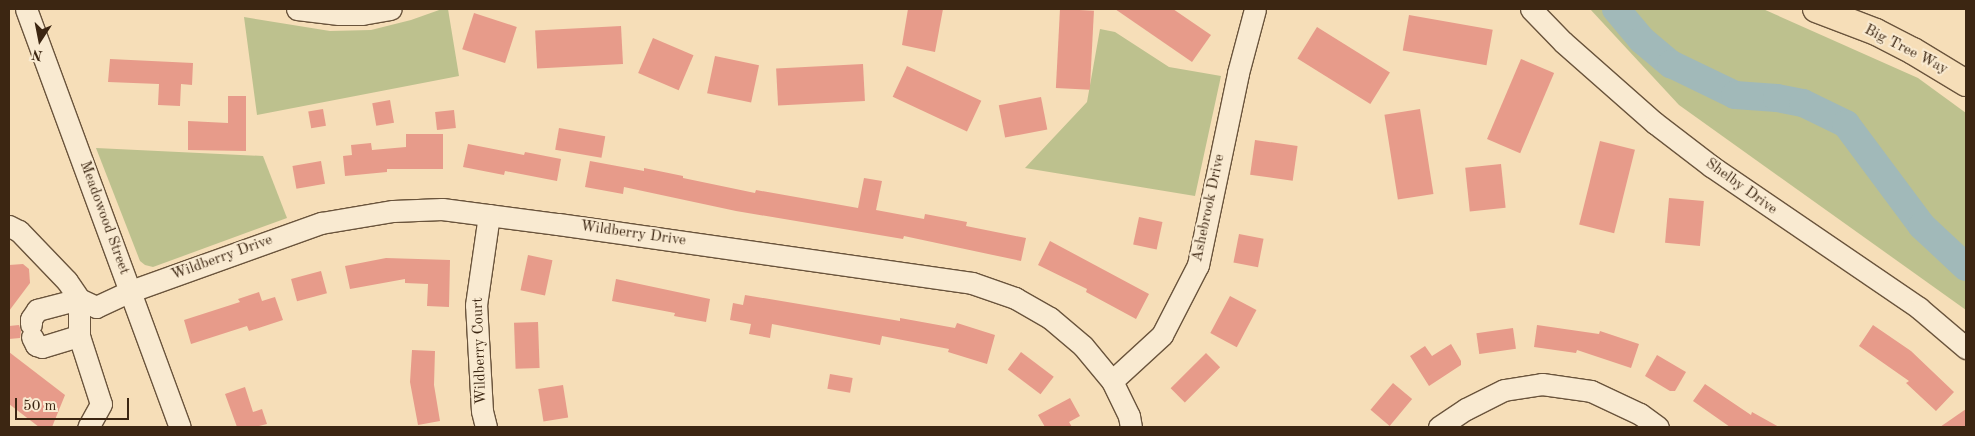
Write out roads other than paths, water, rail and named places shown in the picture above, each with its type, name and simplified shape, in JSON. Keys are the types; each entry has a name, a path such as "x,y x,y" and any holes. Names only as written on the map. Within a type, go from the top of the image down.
{"main road":[{"name":"Big Tree Way","path":"1816,9 1883,36 1966,83"}],"street":[{"name":"Meadowood Street","path":"26,9 131,291 177,426"},
{"path":"297,9 339,14 362,14 391,9"},
{"name":"Ashebrook Drive","path":"1112,380 1162,335 1198,265 1236,82 1255,9"},
{"name":"Shelby Drive","path":"1530,9 1563,42 1687,147 1773,210 1919,308 1966,348"},
{"name":"Wildberry Drive","path":"79,299 96,307 131,291 321,223 393,211 442,210 489,215 972,283 1014,298 1050,318 1083,346 1112,380 1131,427"},
{"name":"Wildberry Court","path":"486,427 482,412 476,305 489,215"},
{"path":"9,226 19,231 26,238 67,281 79,299 79,336 110,427"},
{"path":"79,299 37,310 31,319 36,345 42,347 79,336"},
{"path":"1439,427 1466,409 1504,390 1542,384 1591,391 1640,414 1658,427"},
{"path":"88,427 101,404"}],"waterway":[{"path":"1616,9 1642,40 1671,64 1735,95 1777,98 1803,103 1846,124 1922,226 1966,267"}]}
